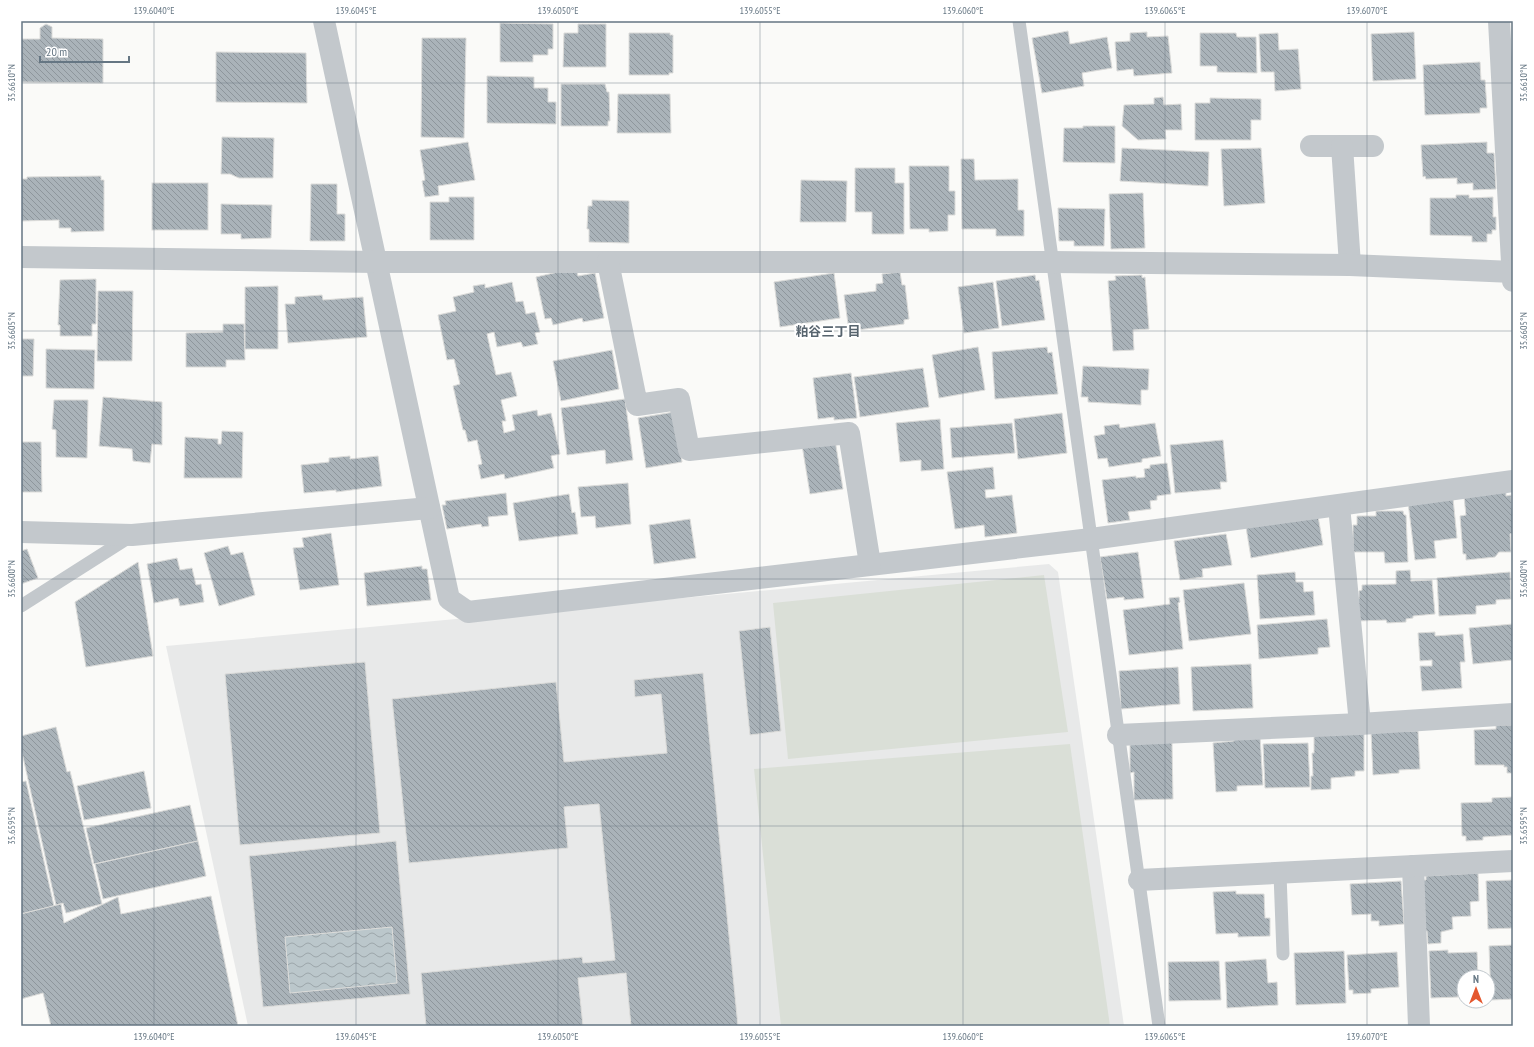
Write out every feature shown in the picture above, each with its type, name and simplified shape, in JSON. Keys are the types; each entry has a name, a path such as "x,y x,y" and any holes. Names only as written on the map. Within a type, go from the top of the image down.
{"street":[{"path":"324,21 449,599 468,612 1091,539 1513,481"},
{"path":"1499,21 1513,281"},
{"path":"1311,146 1373,146"},
{"path":"1342,146 1350,266"},
{"path":"21,257 375,262 1053,262 1350,266 1513,272"},
{"path":"608,262 637,405 679,399 689,450 849,433 870,564"},
{"path":"1339,506 1360,724"},
{"path":"21,532 132,535 429,508"},
{"path":"1118,735 1360,724 1513,714"},
{"path":"1138,880 1513,861"},
{"path":"1413,866 1419,1026"}],"lane":[{"path":"1019,21 1159,1026"},
{"path":"21,606 132,535"},
{"path":"1280,874 1283,954"}],"shaded area":[{"path":"1049,564 1058,572 1124,1026 248,1026 166,646"},
{"path":"1044,575 1068,732 788,759 773,603"},
{"path":"1070,744 1110,1026 781,1026 754,769"}],"water":[{"path":"392,927 397,983 290,993 285,937"}],"building":[{"path":"500,23 553,24 553,49 548,49 548,55 533,55 533,62 500,62"},
{"path":"46,24 52,27 52,38 103,39 103,83 21,82 21,39 40,39 40,28"},
{"path":"578,24 606,24 606,67 563,67 564,33 578,33"},
{"path":"1068,31 1070,44 1107,37 1112,68 1082,73 1084,86 1042,93 1032,38"},
{"path":"1147,32 1147,37 1168,36 1172,73 1134,76 1133,69 1117,71 1115,42 1130,41 1130,33"},
{"path":"1414,32 1416,79 1373,81 1371,34"},
{"path":"629,33 670,33 670,35 673,35 673,73 669,73 669,75 629,75"},
{"path":"1200,33 1236,33 1237,37 1256,37 1257,73 1217,72 1217,66 1200,66"},
{"path":"1278,33 1279,50 1298,49 1301,89 1275,91 1274,72 1261,72 1259,34"},
{"path":"422,38 466,38 464,138 421,137"},
{"path":"216,52 306,53 307,103 216,102"},
{"path":"1480,62 1481,80 1485,80 1487,108 1480,108 1480,113 1425,115 1423,65"},
{"path":"487,76 534,77 534,88 548,88 548,102 556,102 556,124 487,123"},
{"path":"561,84 605,84 607,92 609,92 610,121 608,121 608,126 561,126"},
{"path":"618,94 670,94 671,133 617,133"},
{"path":"1163,97 1164,105 1181,104 1182,130 1165,130 1166,139 1138,140 1122,126 1124,105 1154,104 1154,98"},
{"path":"1210,98 1261,99 1261,120 1251,120 1251,140 1195,140 1195,103 1210,103"},
{"path":"1083,126 1115,126 1115,163 1063,162 1064,128 1083,128"},
{"path":"222,137 274,138 273,178 239,178 230,174 221,174"},
{"path":"468,142 475,180 438,186 439,195 425,197 422,181 425,180 420,150"},
{"path":"1487,142 1487,153 1494,153 1496,189 1473,190 1473,183 1457,184 1457,178 1426,179 1425,176 1423,177 1421,145"},
{"path":"1122,148 1209,152 1208,186 1120,181"},
{"path":"1261,148 1265,203 1224,206 1221,149"},
{"path":"961,159 974,159 975,180 1018,179 1018,210 1024,210 1024,236 996,236 996,229 962,229"},
{"path":"909,166 949,166 949,191 955,191 955,215 948,215 948,231 929,232 929,229 910,229"},
{"path":"855,168 895,168 895,183 904,183 904,234 872,234 872,212 855,212"},
{"path":"101,176 101,180 104,180 104,231 71,232 71,228 59,228 59,220 21,221 21,179 27,179 27,177"},
{"path":"801,180 847,181 846,222 800,222"},
{"path":"152,183 208,183 208,230 152,230"},
{"path":"311,184 337,184 337,214 345,214 345,241 310,241"},
{"path":"1143,193 1145,248 1111,249 1109,194"},
{"path":"1456,195 1469,195 1469,198 1493,197 1493,217 1496,217 1496,230 1492,230 1492,234 1487,234 1487,242 1472,242 1472,236 1430,235 1430,198 1456,198"},
{"path":"449,197 474,197 474,240 430,240 430,202 449,202"},
{"path":"592,200 629,201 629,243 589,242 589,229 587,229 588,206 592,206"},
{"path":"221,204 272,205 271,238 241,239 241,234 221,234"},
{"path":"1058,208 1105,209 1104,246 1074,246 1074,241 1059,241"},
{"path":"576,268 578,276 595,273 604,318 583,322 582,318 553,325 551,318 545,319 536,277"},
{"path":"900,272 902,285 905,285 909,319 904,320 904,324 849,331 844,295 876,291 876,284 883,283 882,274"},
{"path":"834,273 840,318 780,327 774,282"},
{"path":"1035,275 1036,281 1039,280 1045,320 1002,326 996,281"},
{"path":"1142,275 1142,278 1145,277 1149,329 1133,330 1134,350 1113,351 1108,281 1116,280 1115,276"},
{"path":"96,279 96,324 92,324 92,336 60,336 60,325 58,325 60,280"},
{"path":"512,282 516,302 523,301 526,314 535,312 540,332 535,333 538,344 523,347 521,342 497,347 494,332 487,334 496,375 511,372 517,396 501,400 506,421 502,421 504,433 515,430 512,415 537,410 538,416 551,413 560,454 551,456 554,468 505,479 504,474 481,479 478,465 482,464 477,440 468,442 465,430 463,430 453,386 460,384 454,359 447,360 438,315 456,311 453,297 474,292 473,286 485,284 485,288"},
{"path":"993,282 999,328 964,333 958,287"},
{"path":"278,286 278,349 245,349 245,287"},
{"path":"98,291 133,291 132,361 97,361"},
{"path":"322,295 323,300 363,297 367,337 288,343 285,304 295,304 295,297"},
{"path":"223,324 244,324 245,360 226,360 226,367 186,367 186,333 223,332"},
{"path":"21,339 34,339 33,376 21,376"},
{"path":"978,347 985,390 939,398 932,355"},
{"path":"1047,347 1048,353 1052,352 1058,394 995,399 992,352"},
{"path":"46,349 95,350 94,389 46,388"},
{"path":"612,350 619,389 561,401 553,361"},
{"path":"1083,366 1149,369 1148,390 1141,390 1141,405 1088,402 1088,397 1081,397"},
{"path":"923,368 929,407 860,417 854,377"},
{"path":"851,373 857,418 834,420 834,417 818,419 813,378"},
{"path":"103,397 162,402 162,445 152,444 150,463 133,461 132,449 99,446"},
{"path":"625,399 633,460 606,464 605,450 567,455 561,408"},
{"path":"54,400 88,400 87,458 56,457 56,430 52,429"},
{"path":"674,412 682,462 646,468 638,418"},
{"path":"1062,413 1067,453 1018,459 1014,419"},
{"path":"940,419 944,469 921,471 921,460 900,462 896,423"},
{"path":"1012,423 1015,453 952,458 950,428"},
{"path":"1155,423 1161,456 1142,459 1142,462 1109,467 1107,458 1098,459 1094,436 1105,434 1104,426 1119,424 1120,428"},
{"path":"222,431 243,432 242,478 184,478 185,437 218,439 218,444 221,444"},
{"path":"835,440 843,489 810,494 802,445"},
{"path":"1223,440 1227,482 1220,482 1221,489 1175,493 1170,445"},
{"path":"21,442 41,442 42,492 21,492"},
{"path":"350,456 350,459 378,456 382,486 336,492 336,490 304,493 301,465 329,462 329,458"},
{"path":"1167,463 1171,494 1157,496 1157,500 1150,501 1151,509 1128,512 1130,520 1108,523 1102,480 1136,476 1136,478 1145,477 1144,469 1150,468 1150,465"},
{"path":"993,467 995,489 985,490 986,498 1012,495 1017,533 985,537 984,525 955,529 947,472"},
{"path":"628,483 631,524 596,528 595,516 581,517 578,487"},
{"path":"1506,492 1506,496 1511,495 1513,533 1510,534 1511,552 1499,552 1495,557 1466,560 1466,554 1463,554 1460,516 1466,515 1464,497"},
{"path":"506,493 508,515 488,517 489,526 482,527 481,524 447,529 442,505 446,505 445,501"},
{"path":"569,494 572,513 575,512 578,534 519,541 513,503"},
{"path":"1453,498 1457,538 1434,541 1436,558 1415,560 1408,502"},
{"path":"1376,511 1403,511 1404,515 1406,515 1408,562 1385,563 1384,552 1353,552 1353,525 1357,525 1357,516 1376,516"},
{"path":"1318,516 1323,545 1251,558 1246,527"},
{"path":"690,519 696,558 654,564 649,525"},
{"path":"331,533 339,585 300,590 293,548 304,547 302,538"},
{"path":"1226,534 1232,565 1202,569 1203,577 1180,580 1174,541"},
{"path":"228,546 231,555 243,552 255,595 219,606 204,553"},
{"path":"27,549 38,578 21,584 21,551"},
{"path":"1138,552 1144,598 1124,600 1124,597 1107,599 1100,557"},
{"path":"177,558 180,570 192,568 196,585 201,584 204,602 180,606 178,598 154,603 147,564"},
{"path":"138,562 153,656 86,667 75,602"},
{"path":"422,566 422,569 427,569 431,600 367,606 364,573"},
{"path":"1410,570 1411,581 1432,580 1435,614 1413,616 1413,618 1406,619 1406,622 1387,623 1386,620 1358,621 1357,599 1359,599 1359,591 1362,590 1362,585 1396,584 1396,571"},
{"path":"1295,572 1296,582 1303,582 1304,592 1313,591 1315,615 1260,619 1257,575"},
{"path":"1510,572 1511,599 1496,600 1496,604 1476,606 1476,614 1439,616 1437,578"},
{"path":"1244,583 1251,634 1189,641 1183,590"},
{"path":"1179,597 1180,602 1178,603 1183,649 1129,655 1123,610 1170,604 1169,598"},
{"path":"1327,619 1330,647 1318,648 1318,654 1259,659 1257,625"},
{"path":"1513,624 1513,660 1473,664 1469,628"},
{"path":"770,627 781,731 750,735 739,631"},
{"path":"1435,632 1435,636 1463,634 1465,662 1460,662 1462,688 1422,691 1420,666 1432,666 1432,660 1420,661 1418,633"},
{"path":"365,662 380,833 240,845 225,674"},
{"path":"1251,664 1253,708 1193,711 1191,667"},
{"path":"1178,667 1180,704 1121,709 1119,671"},
{"path":"703,673 738,1026 631,1026 626,973 578,978 583,1026 426,1026 421,973 582,957 583,963 615,960 599,804 564,807 568,848 409,863 392,699 556,682 564,762 667,753 661,694 635,697 634,680"},
{"path":"1496,725 1513,725 1513,773 1507,773 1507,767 1504,767 1504,765 1475,765 1474,730 1496,729"},
{"path":"56,727 67,772 70,771 102,904 66,913 63,903 56,905 21,748 21,736"},
{"path":"1364,730 1364,771 1355,771 1355,776 1331,778 1331,789 1311,790 1311,776 1313,776 1312,753 1314,753 1314,732"},
{"path":"1418,731 1420,769 1399,770 1399,773 1373,775 1371,732"},
{"path":"1260,736 1263,785 1237,786 1237,791 1216,792 1213,743 1234,741 1234,737"},
{"path":"1172,742 1173,799 1134,800 1134,772 1130,773 1130,744"},
{"path":"1308,743 1310,787 1265,788 1263,744"},
{"path":"144,771 151,808 84,820 77,786"},
{"path":"26,781 54,906 21,914 21,782"},
{"path":"1512,797 1513,835 1483,837 1483,840 1466,841 1466,836 1462,836 1461,803 1492,802 1492,798"},
{"path":"190,805 198,841 94,864 86,828"},
{"path":"198,841 206,876 103,899 95,864"},
{"path":"396,841 410,994 263,1007 249,856","holes":["392,927 397,983 290,993 285,937"]},
{"path":"1478,873 1479,901 1470,902 1471,916 1452,917 1453,929 1441,932 1441,943 1428,944 1427,931 1425,931 1423,880 1426,880 1426,876"},
{"path":"1513,880 1513,928 1488,929 1486,881"},
{"path":"1401,881 1404,924 1379,926 1379,921 1371,921 1371,914 1352,915 1350,884"},
{"path":"1236,891 1236,894 1264,894 1265,918 1270,918 1270,936 1238,937 1238,933 1216,934 1213,892"},
{"path":"211,896 238,1026 51,1026 43,993 21,999 21,914 61,904 64,923 118,897 121,914"},
{"path":"1513,945 1513,999 1496,1000 1496,969 1490,969 1489,946"},
{"path":"1448,950 1448,953 1477,952 1478,969 1456,969 1456,997 1431,998 1429,951"},
{"path":"1344,951 1346,1003 1296,1005 1294,953"},
{"path":"1397,952 1399,987 1371,989 1371,993 1353,994 1353,990 1349,990 1347,955"},
{"path":"1266,959 1268,983 1277,982 1278,1005 1227,1008 1225,962"},
{"path":"1219,961 1221,1000 1169,1001 1168,962"}],"district":[{"name":"粕谷三丁目","path":"828,331"}]}
